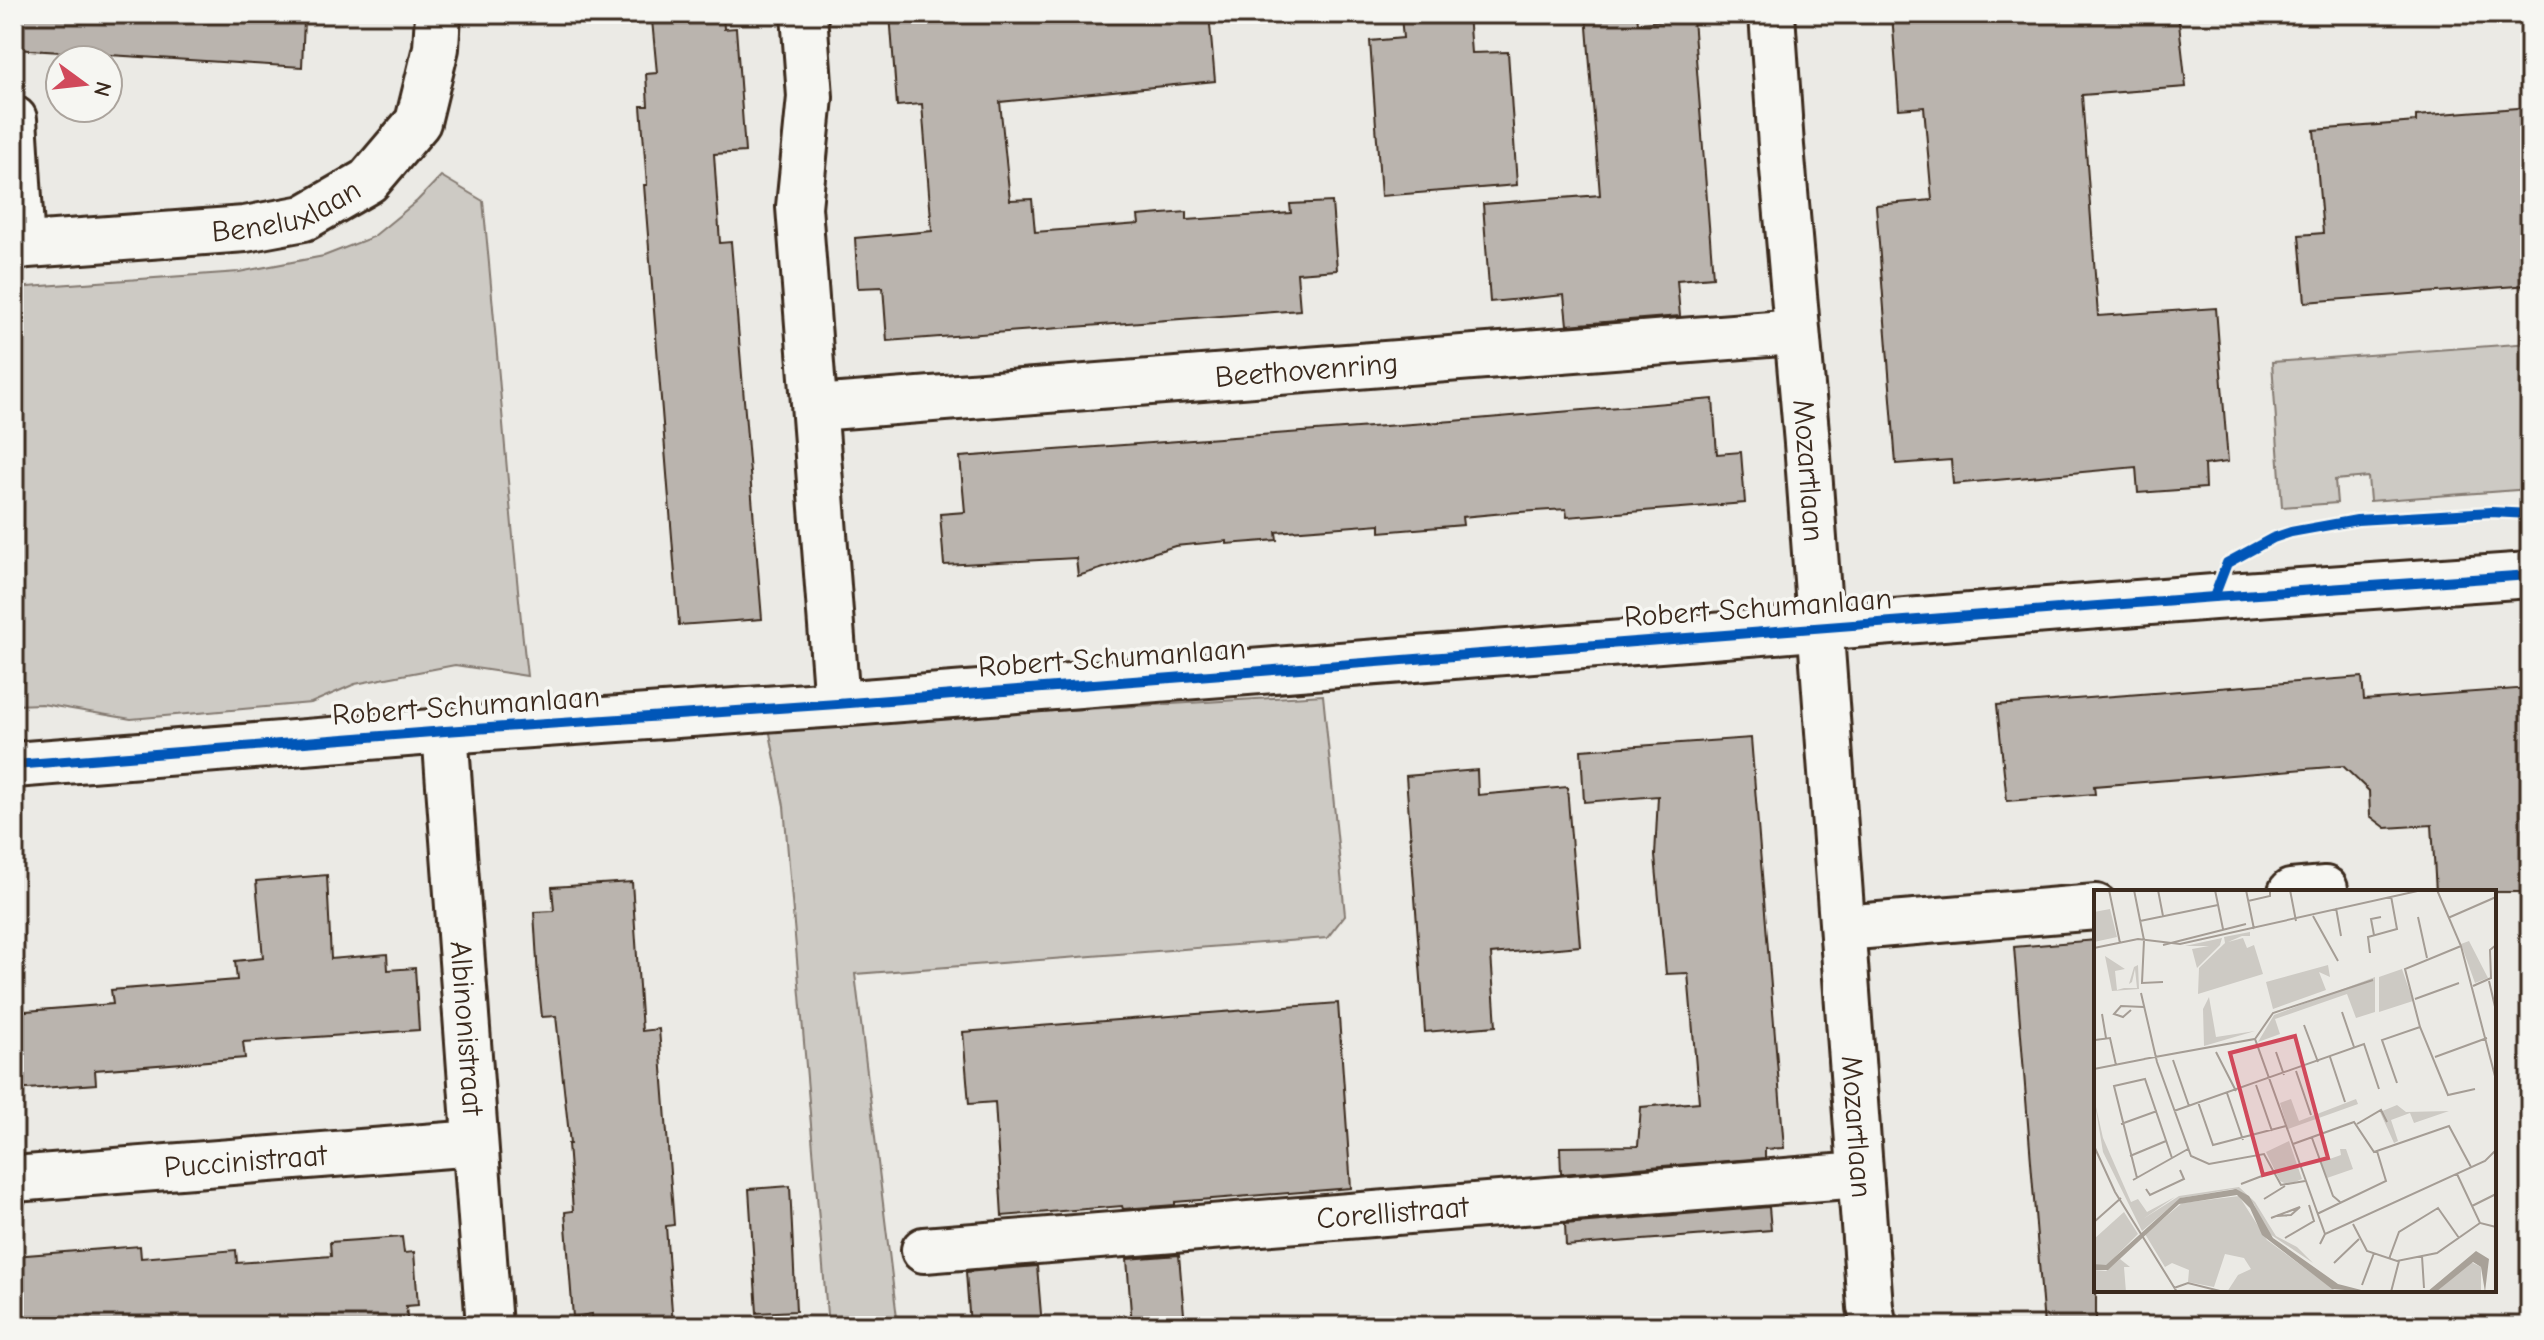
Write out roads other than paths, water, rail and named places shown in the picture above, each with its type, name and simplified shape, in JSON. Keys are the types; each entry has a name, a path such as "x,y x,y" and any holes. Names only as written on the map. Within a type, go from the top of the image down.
{"street":[{"name":"Beneluxlaan","path":"18,246 245,229 304,218 368,181 418,122 436,48 438,14"},
{"path":"804,14 810,97 799,207 837,704"},
{"name":"Mozartlaan","path":"1772,14 1874,1326"},
{"path":"14,119 18,246"},
{"name":"Beethovenring","path":"816,408 1796,332"},
{"name":"Robert Schumanlaan","path":"14,765 2530,575"},
{"name":"Albinonistraat","path":"445,731 489,1326"},
{"path":"1843,928 2094,907"},
{"name":"Puccinistraat","path":"14,1179 475,1143"},
{"name":"Corellistraat","path":"924,1250 1860,1175"}]}
